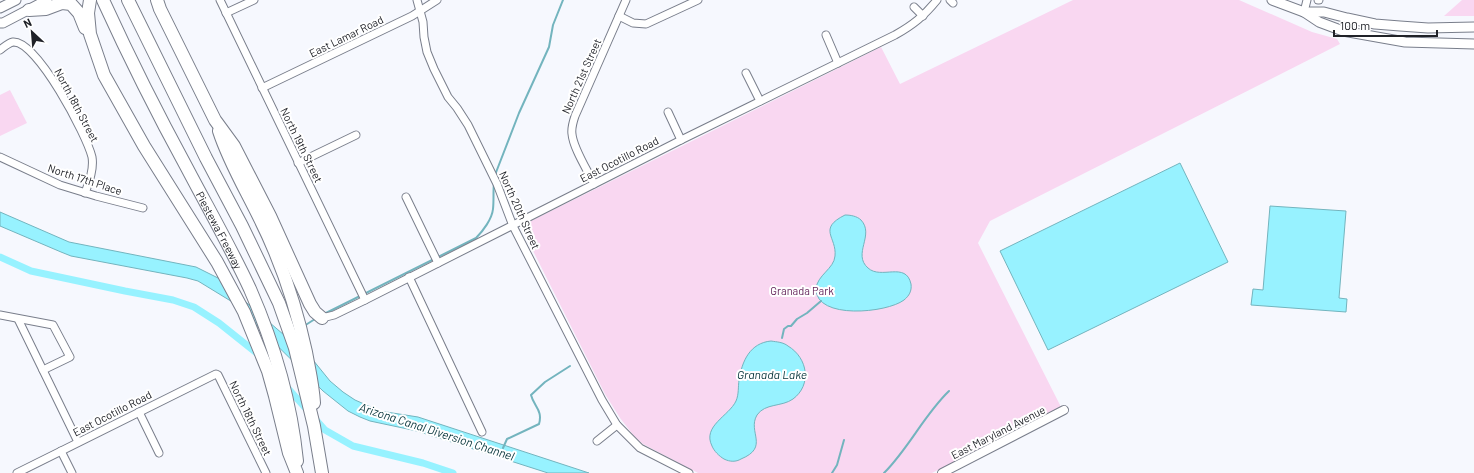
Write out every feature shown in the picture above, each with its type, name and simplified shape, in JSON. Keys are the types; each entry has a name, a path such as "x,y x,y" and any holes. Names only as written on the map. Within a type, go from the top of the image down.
{"highway":[{"name":"Piestewa Freeway","path":"104,0 164,124 250,289 273,349 286,394 294,433 298,473"},
{"name":"Piestewa Freeway","path":"128,0 186,120 242,226 279,303 295,348 314,426 322,473"},
{"path":"151,0 159,4 215,120 225,150 261,221 276,255 296,310 313,386 314,426"},
{"path":"28,10 46,9 62,2 71,4 79,13 83,24 90,34"},
{"path":"90,2 88,18 90,34 104,75 144,146 208,246 244,312 268,371 289,453 298,473"},
{"path":"215,120 234,146 270,216 310,304 315,312 322,318"}],"main road":[{"path":"0,8 16,0"},
{"path":"0,23 3,23 47,0"},
{"path":"1272,0 1304,12 1319,22 1343,31 1406,42 1474,44"},
{"path":"1304,12 1324,12 1368,22 1400,26 1428,28 1474,27"}],"street":[{"name":"North 19th Street","path":"220,0 365,300"},
{"path":"226,13 254,0"},
{"name":"North 20th Street","path":"417,0 427,52 434,69 448,97 468,125 497,184 513,226 602,400 618,425 640,448 689,473"},
{"name":"East Lamar Road","path":"262,88 412,16 437,0"},
{"name":"North 21st Street","path":"594,184 574,144 572,125 626,0"},
{"path":"619,16 633,23 646,24 698,0"},
{"name":"East Ocotillo Road","path":"322,318 334,315 365,300 680,140 906,29 923,16 937,0"},
{"path":"1304,12 1307,0"},
{"path":"914,7 923,16"},
{"path":"826,35 838,63"},
{"name":"North 18th Street","path":"0,50 13,42 27,49 42,64 58,88 78,125 92,158 91,176 85,193"},
{"path":"746,73 760,101"},
{"path":"668,112 680,140"},
{"path":"298,163 356,135"},
{"name":"North 17th Place","path":"0,157 60,185 144,208"},
{"path":"406,197 438,263"},
{"path":"408,278 482,432"},
{"path":"0,315 53,325 70,357 43,370"},
{"path":"18,318 78,442"},
{"name":"East Ocotillo Road","path":"17,473 216,374"},
{"name":"North 18th Street","path":"216,374 218,375 266,473"},
{"name":"East Maryland Avenue","path":"942,473 1064,410"},
{"path":"139,412 158,453"},
{"path":"597,441 618,425"},
{"path":"62,451 72,473"}],"green space":[{"name":"Granada Park","path":"1073,0 1239,0 1312,32 1337,39 1340,44 990,221 978,243 1061,407 932,473 698,473 643,444 634,436 620,418 605,394 522,229 523,225 881,47 900,84"},
{"path":"1462,0 1474,0 1474,16 1444,16"},
{"path":"10,90 27,123 0,136 0,95"}],"water":[{"path":"1180,163 1228,262 1048,350 1000,251"},
{"path":"1270,206 1346,211 1339,298 1347,299 1346,312 1251,305 1253,289 1263,290"},
{"name":"Arizona Canal Diversion Channel","path":"0,212 69,242 196,267 218,278 313,360 330,381 355,400 380,411 418,417 589,473 548,473 417,431 370,421 360,417 348,411 323,391 234,303 198,281 71,256 0,226"},
{"path":"845,215 858,218 865,226 866,232 862,257 868,268 873,271 880,272 904,273 908,277 911,284 911,291 904,300 895,305 883,308 854,311 839,310 827,306 819,299 816,289 817,284 832,265 835,256 835,249 830,234 830,229 837,220"},
{"name":"Granada Lake","path":"771,341 780,342 786,345 795,351 800,357 805,372 803,386 793,399 760,411 757,415 754,427 756,444 750,454 737,461 726,460 715,452 713,448 710,439 713,427 736,401 740,373 748,354 758,345"}],"waterway":[{"path":"495,175 519,113 549,47 553,25 563,0"},
{"path":"324,314 476,238 487,225 491,217 494,183"},
{"path":"0,257 31,271 173,300 194,307 219,323 259,355"},
{"path":"782,338 784,329 791,326 797,319 821,301"},
{"path":"304,326 315,319"},
{"name":"Arizona Canal Diversion Channel","path":"503,448 507,439 539,424 540,415 531,395 545,382 570,366"},
{"path":"285,385 325,430 353,446 423,463 453,473"},
{"path":"884,473 901,453 932,410 949,391"},
{"path":"832,473 837,465 844,440"}]}
